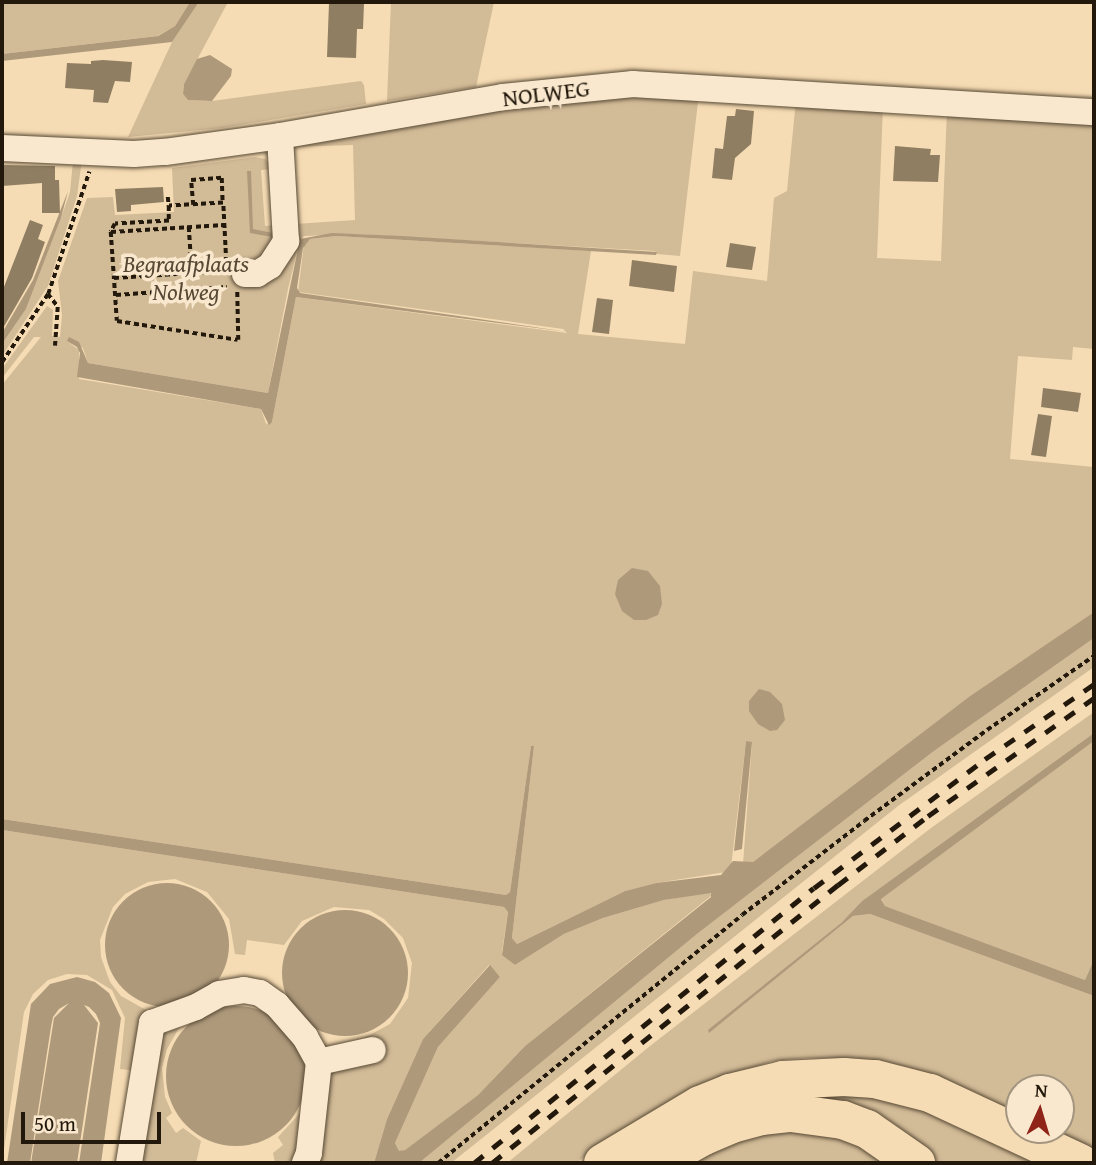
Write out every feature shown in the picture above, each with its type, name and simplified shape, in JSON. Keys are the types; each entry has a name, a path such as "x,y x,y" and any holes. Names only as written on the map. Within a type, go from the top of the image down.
{"highway":[{"path":"603,1163 701,1105 730,1093 783,1080 844,1077 875,1079 930,1093 1080,1163"},
{"path":"655,1163 732,1124 761,1116 790,1113 843,1120 867,1129 916,1163"}],"street":[{"name":"NOLWEG","path":"2,148 165,152 280,136 503,97 633,84 1094,112"},
{"path":"245,274 257,274 270,266 286,241 280,136"},
{"path":"129,1163 150,1028 156,1019 187,1012 226,992 254,991 267,996 292,1021 319,1062 309,1153 305,1163"},
{"path":"319,1062 373,1050"}],"path":[{"path":"2,362 48,294 96,152"},
{"path":"114,278 226,271 222,178 191,180 192,205"},
{"path":"116,295 236,287 240,337 238,340 117,321 111,232 115,224 169,221 168,197"},
{"path":"169,206 223,203"},
{"path":"111,232 224,225"},
{"path":"189,227 192,273"},
{"path":"48,294 58,307 55,346"},
{"path":"438,1163 834,844 987,730 1094,656"}],"green space":[{"path":"2,2 190,2 175,26 157,36 2,54"},
{"path":"199,2 228,2 184,84 183,94 188,100 212,101 361,81 366,104 222,128 128,137 172,42"},
{"path":"391,2 494,2 476,87 387,101"},
{"name":"Begraafplaats Nolweg","path":"596,93 693,94 698,102 680,256 657,254 655,251 354,234 304,236 300,240 288,289 268,393 88,363 83,348 67,341 79,350 79,379 261,409 266,424 272,422 296,297 567,333 563,329 298,292 304,244 309,239 336,236 591,251 578,334 685,344 693,271 767,281 774,198 787,191 796,100 883,106 877,258 941,261 947,109 1094,121 1094,349 1073,347 1072,360 1018,356 1010,459 1094,467 1094,612 970,696 753,862 743,864 752,743 746,741 731,867 726,872 656,883 625,891 517,944 512,938 534,746 531,746 510,892 506,895 2,819 2,385 41,337 34,337 2,378 2,369 47,306 53,310 52,336 60,337 62,315 58,281 87,198 113,197 115,215 174,212 172,168 255,157 265,159 275,169 261,170 265,226 355,220 353,145 290,147"},
{"path":"82,160 77,196 48,286 2,356 2,344 26,309 61,218 70,192 73,161"},
{"path":"1094,638 1094,667 898,806 451,1163 419,1163 697,934 934,751"},
{"path":"1094,712 1094,733 862,901 841,923 709,1033 853,916 870,914 1094,996 1094,1151 1075,1142 1075,1074 1005,1074 1005,1109 908,1067 837,1058 805,1058 772,1061 698,1088 612,1136 576,1163 507,1163 650,1046 931,828"},
{"path":"1094,741 1092,964 1085,980 885,906 881,898"},
{"path":"2,830 504,907 508,911 502,952 515,965 564,934 603,918 664,900 709,892 712,895 525,1046 478,1095 399,1152 395,1143 438,1047 500,977 489,965 423,1039 387,1119 374,1163 313,1163 325,1073 367,1046 364,1038 390,1024 408,998 412,963 403,938 384,919 369,910 334,907 302,921 284,945 247,940 245,955 235,954 229,919 207,892 175,879 148,882 125,894 113,907 100,940 101,957 110,982 121,996 146,1010 137,1071 120,1069 125,1018 112,990 87,975 67,974 48,980 33,994 24,1012 2,1163"},
{"path":"180,1026 167,1049 162,1068 165,1097 172,1113 166,1118 176,1133 183,1128 201,1141 196,1163 138,1163 156,1028"},
{"path":"313,1062 296,1163 275,1163 273,1153 283,1145 278,1137 302,1111"},
{"path":"866,1086 1005,1141 1005,1144 1012,1144 1060,1163 924,1163 866,1121 672,1127"},
{"path":"796,1127 840,1135 889,1163 679,1163 732,1140"}],"shaded area":[{"path":"190,2 199,2 172,42 2,61 2,54 158,36 175,26"},
{"path":"210,55 232,69 231,76 212,101 188,100 183,94 184,84 197,59"},
{"path":"247,171 251,171 253,229 273,233 272,237 250,233"},
{"path":"68,191 61,218 26,309 2,344 2,333 33,280"},
{"path":"332,233 657,252 656,255 336,236 310,239 303,248 297,288 300,293 568,332 296,297 272,422 269,425 261,409 77,377 80,353 77,347 67,341 69,337 79,342 88,363 268,393 300,239"},
{"path":"632,568 648,571 660,586 662,604 658,615 646,620 634,620 622,611 615,594 618,580"},
{"path":"1094,612 1094,638 934,751 697,934 419,1163 374,1163 387,1119 423,1039 490,965 500,977 438,1047 395,1143 399,1151 405,1150 478,1095 525,1046 711,897 711,893 664,900 603,918 564,934 515,965 502,955 508,912 504,907 2,830 2,819 506,895 510,892 531,746 534,746 512,938 517,944 625,891 656,883 721,875 733,861 753,862 970,696"},
{"path":"759,689 770,692 782,704 785,720 777,730 770,731 758,724 749,711 749,701"},
{"path":"1094,733 1094,741 881,899 885,906 1085,980 1092,964 1094,803 1094,996 870,914 853,916 709,1033 708,1030 841,923 862,901"},
{"path":"746,741 752,742 742,849 734,851"},
{"path":"167,883 191,887 211,901 225,921 229,945 225,969 211,989 191,1003 167,1007 143,1003 123,989 109,969 105,945 109,921 123,901 143,887"},
{"path":"345,910 369,915 390,928 403,949 408,973 403,997 390,1018 369,1031 345,1036 321,1031 300,1018 287,997 282,973 287,949 300,928 321,915"},
{"path":"77,977 95,982 109,993 121,1018 101,1163 79,1163 100,1023 96,1014 84,1005 98,1023 77,1163 31,1163 54,1018 69,1003 53,1017 30,1163 7,1163 31,1004 50,984"},
{"path":"236,1006 263,1011 285,1027 301,1049 306,1076 301,1103 285,1125 263,1141 236,1146 209,1141 187,1125 171,1103 166,1076 171,1049 187,1027 209,1011"}],"building":[{"path":"329,3 364,4 363,29 357,29 356,58 327,57"},
{"path":"91,61 132,62 130,82 115,81 108,103 93,102 94,90 65,88 67,63 91,64"},
{"path":"736,109 754,111 751,144 735,158 732,180 712,178 715,148 723,149 727,116 735,116"},
{"path":"895,146 931,149 930,155 940,155 938,182 893,181"},
{"path":"2,165 55,166 55,180 59,180 60,213 42,213 42,183 2,186"},
{"path":"163,187 164,202 131,205 131,211 117,212 115,189"},
{"path":"30,220 43,225 38,239 45,242 32,278 2,330 2,292"},
{"path":"730,243 756,247 752,270 726,267"},
{"path":"632,260 677,266 674,292 629,286"},
{"path":"597,298 613,300 609,334 592,332"},
{"path":"1043,388 1081,393 1078,412 1041,407"},
{"path":"1038,414 1052,416 1046,457 1031,455"}],"railway":[{"path":"474,1163 814,888 985,759 1094,684"},
{"path":"492,1163 838,885 928,816 1094,698"}]}
